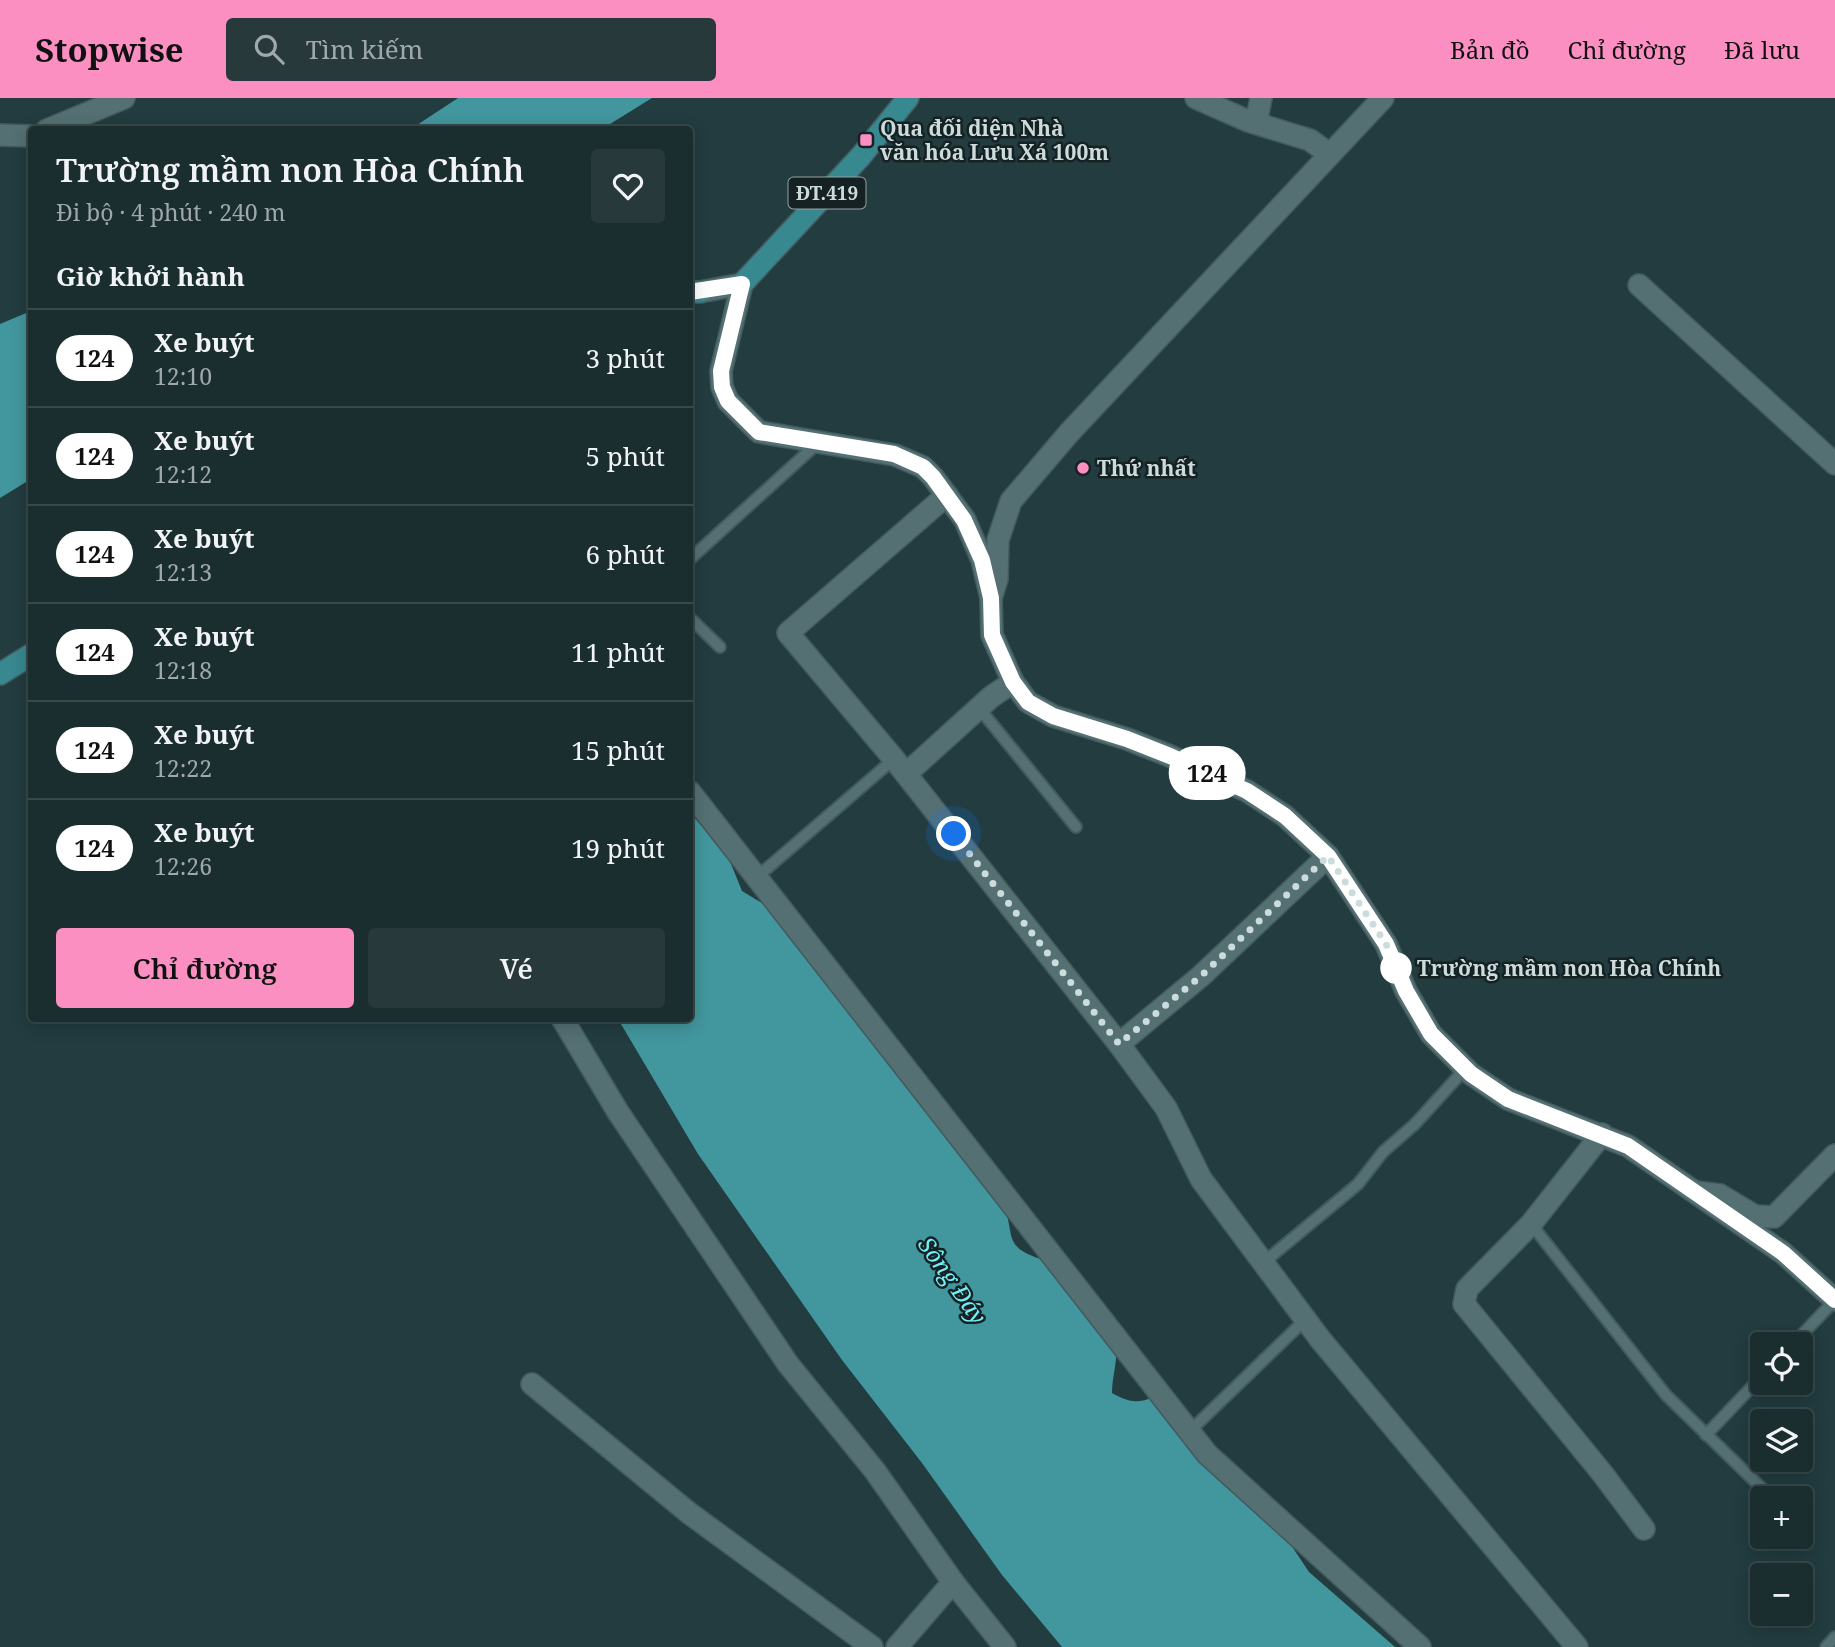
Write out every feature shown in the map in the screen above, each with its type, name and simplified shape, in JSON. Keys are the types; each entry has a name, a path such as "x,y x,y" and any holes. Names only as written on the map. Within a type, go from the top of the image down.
{"main road":[{"name":"ĐT.419","path":"742,284 861,156 908,98"},
{"path":"0,674 28,656"}],"street":[{"path":"53,126 86,104 124,98"},
{"path":"1196,98 1256,123 1310,140 1329,154"},
{"path":"1256,123 1261,98"},
{"path":"991,598 997,579 998,540 1011,501 1069,433 1383,98"},
{"path":"0,135 28,136"},
{"path":"698,289 742,284 721,371 722,387 728,401 759,432 894,454 923,467 947,495 974,543 991,598 992,635 1013,682 1028,702 1053,716 1127,739 1247,791 1285,816 1328,856 1386,944 1406,991 1431,1034 1465,1069 1508,1099 1628,1146 1783,1253 1835,1300"},
{"path":"1639,285 1835,464"},
{"path":"947,495 788,633 900,767 1119,1044 1166,1108 1201,1179 1306,1319 1577,1647"},
{"path":"900,767 1013,682"},
{"path":"693,796 1208,1454 1420,1647"},
{"path":"1119,1044 1201,976 1328,856"},
{"path":"564,1022 618,1112 788,1364 875,1471 953,1582 1005,1647"},
{"path":"1602,1134 1531,1224 1466,1289 1464,1304 1602,1472 1644,1529"},
{"path":"1696,1192 1720,1195 1755,1216 1774,1217 1835,1155"},
{"path":"532,1384 689,1513 872,1647"},
{"path":"897,1647 953,1582"}],"lane":[{"path":"693,556 820,442"},
{"path":"693,621 720,647"},
{"path":"979,708 1076,827"},
{"path":"757,877 900,767"},
{"path":"1263,1263 1358,1184 1383,1152 1415,1124 1465,1069"},
{"path":"1531,1224 1644,1368 1706,1435 1759,1486"},
{"path":"1804,1332 1835,1300"},
{"path":"1190,1432 1306,1319"},
{"path":"1706,1435 1750,1389"},
{"path":"1826,1647 1835,1637"}],"water":[{"path":"458,98 652,98 607,126 416,126"},
{"path":"28,312 28,481 0,498 0,324"},
{"name":"Sông Đáy","path":"693,816 727,854 742,891 772,909 1004,1205 1015,1245 1029,1255 1041,1259 1116,1344 1112,1393 1133,1401 1154,1397 1287,1539 1309,1572 1395,1647 1062,1647 1002,1575 922,1463 842,1360 698,1154 620,1022 693,1022"}],"bus line":[{"name":"124","path":"693,292 742,284 726,345 721,371 722,387 728,401 740,416 759,432 894,454 923,467 933,477 964,520 982,560 991,598 992,635 1013,682 1028,702 1053,716 1089,730 1127,739 1170,756 1247,791 1285,816 1328,856 1386,944 1406,991 1431,1034 1471,1074 1508,1099 1628,1146 1783,1253 1835,1300"}],"place":[{"name":"Qua đối diện Nhà văn hóa Lưu Xá 100m","path":"866,140"},
{"name":"Thứ nhất","path":"1083,468"},
{"name":"Trường mầm non Hòa Chính","path":"1396,968"}],"route":[{"path":"954,834 1119,1044 1201,976 1328,856 1386,944 1396,968"}]}
